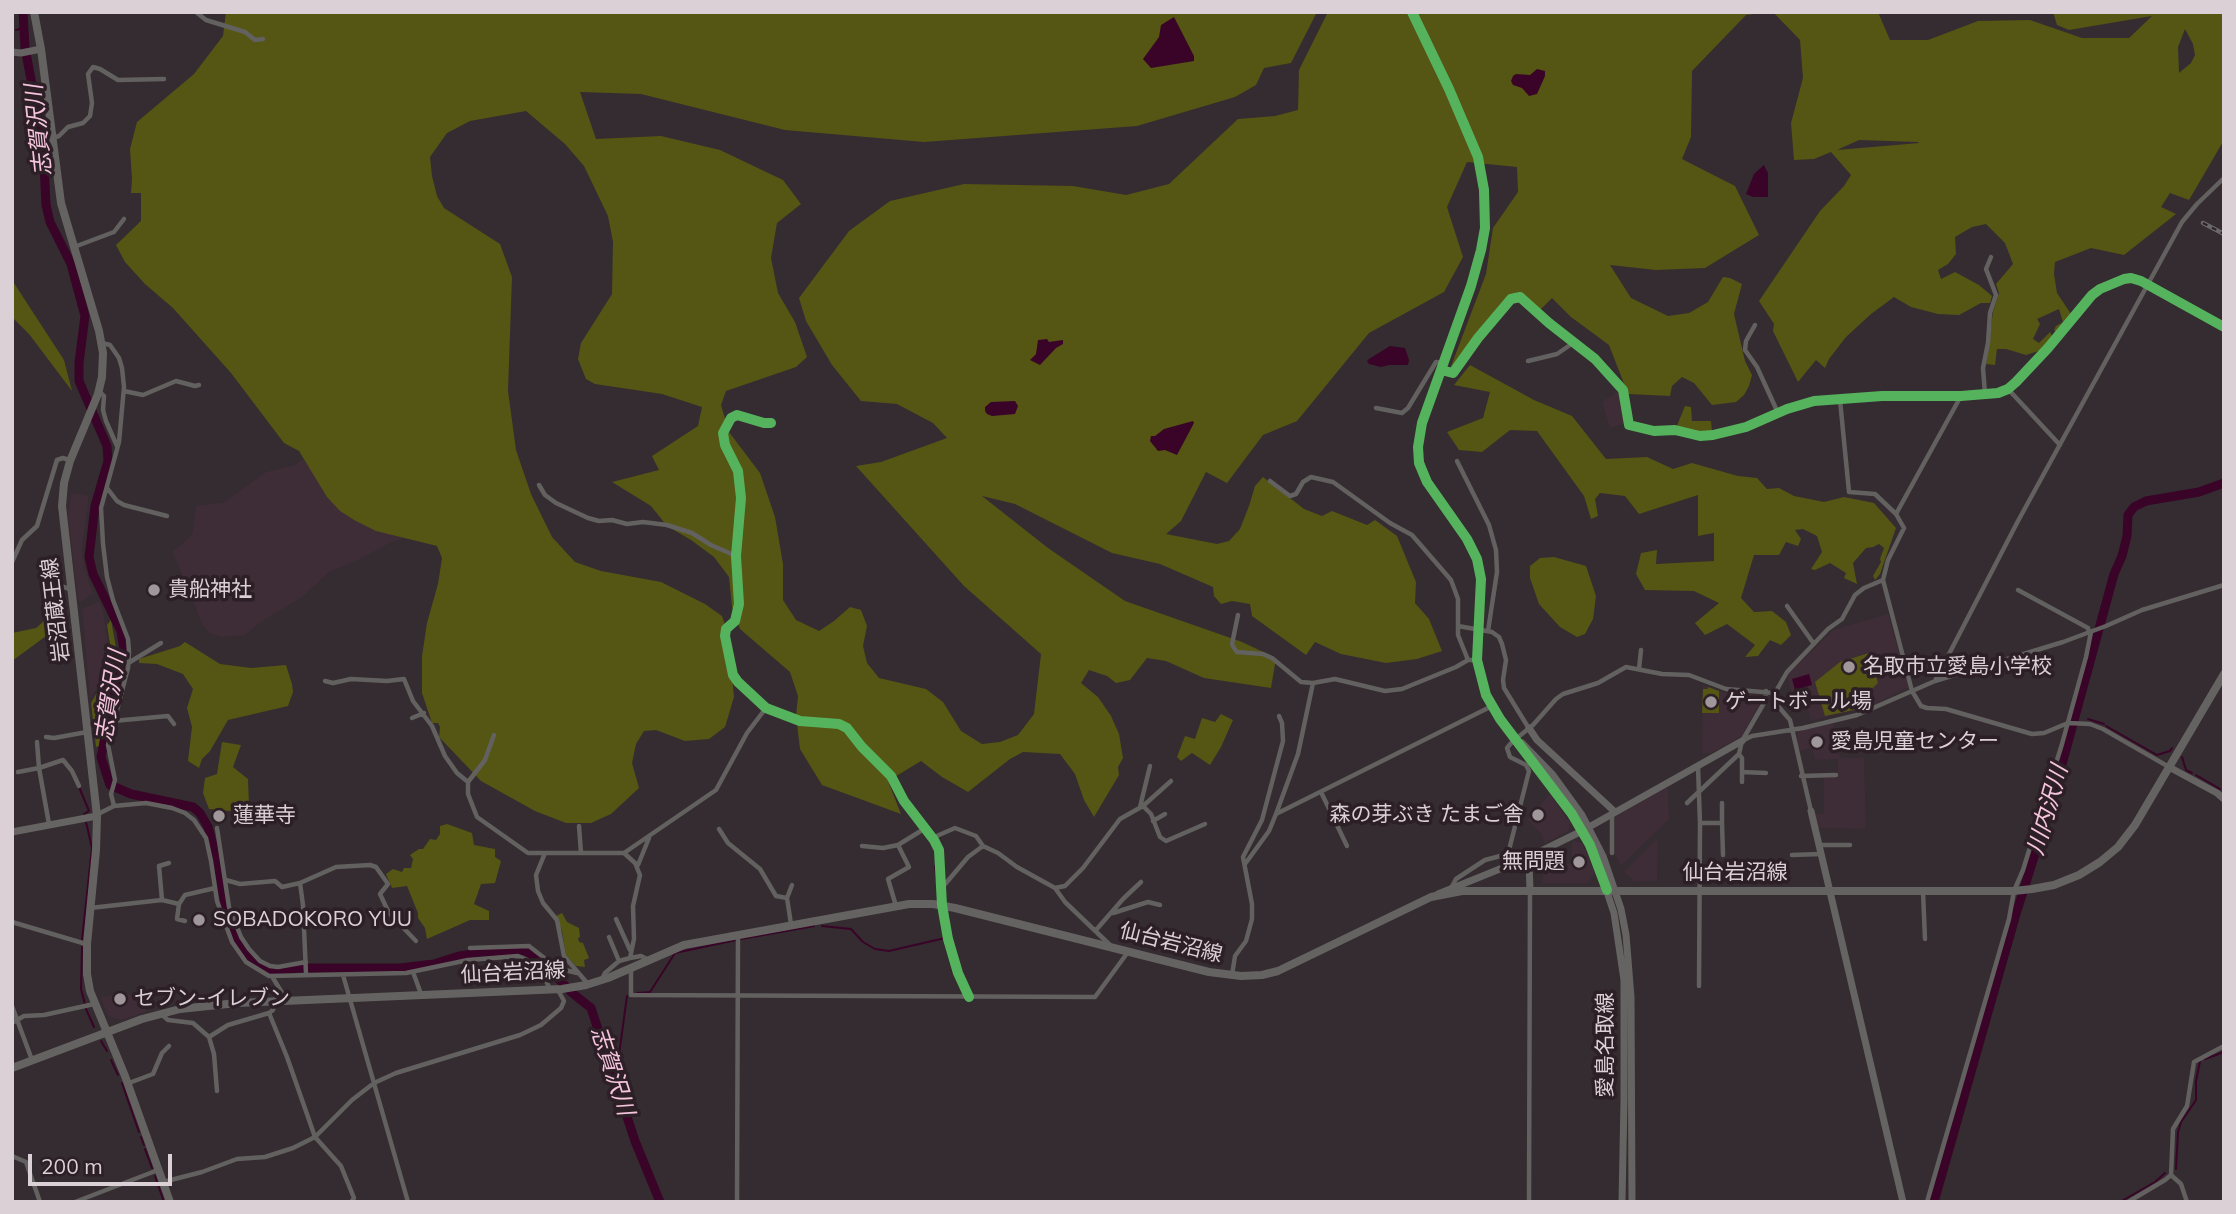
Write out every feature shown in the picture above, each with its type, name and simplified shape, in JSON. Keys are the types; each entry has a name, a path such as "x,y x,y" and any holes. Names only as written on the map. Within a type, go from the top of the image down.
{"main road":[{"name":"岩沼蔵王線","path":"34,12 37,50 61,203 102,343 99,393 70,461 62,506 97,816 87,974 95,1003 128,1084 170,1202"},
{"name":"仙台岩沼線","path":"12,1068 107,1032 161,1014 197,1006 557,990 587,985 684,945 791,924 925,903 1232,976 1262,975 1278,971 1450,890 2030,890 2067,880 2090,869 2109,855 2135,825 2224,674"}],"street":[{"path":"196,12 217,25 245,32 256,40 263,39"},
{"path":"1412,12 1449,89"},
{"path":"12,52 37,50"},
{"path":"52,138 90,117 92,103 88,74 93,67 118,80 164,79"},
{"path":"1478,157 1484,190 1483,239 1471,286 1422,423 1418,447 1419,463 1427,482 1475,552 1481,579 1478,660 1483,685 1492,706 1515,739 1525,744 1553,775 1603,856 1611,890"},
{"path":"1935,681 2006,542 2182,222 2224,178"},
{"path":"74,247 114,232 124,219"},
{"path":"1985,394 1983,368 1990,313 1996,295 1986,269 1991,257"},
{"path":"1376,408 1402,413 1408,408 1436,362 1453,373 1478,338 1515,297 1525,300 1549,323 1595,359 1623,390 1627,421 1632,427 1654,431 1675,430 1700,436 1746,427 1814,401 1998,393 2008,389 2048,348 2092,295 2124,279 2135,279 2148,285 2224,327"},
{"path":"1755,325 1746,341 1745,350 1757,367 1778,413"},
{"path":"102,343 110,345 119,358 124,391 118,446 101,508 104,555 113,600 128,639 129,663 113,720 108,750 115,780 112,790 114,806"},
{"path":"1528,361 1557,354 1573,343"},
{"path":"124,391 144,395 176,381 199,385"},
{"path":"2008,389 2060,445"},
{"path":"99,393 103,396 106,421 118,446"},
{"path":"1895,514 1961,396"},
{"path":"1840,400 1849,492 1875,494 1895,514 1904,528 1888,560 1883,580 1912,691 1924,708 1946,709 2032,734 2044,733 2069,723 2103,729 2222,795"},
{"path":"771,423 737,415 731,418 723,433 724,445 738,471 741,498 736,556 739,604 735,621 726,629 726,647 733,675 766,708 800,721 847,727 862,747 891,776 904,801 939,850 947,939 955,965 970,997"},
{"path":"12,562 22,540 37,527 57,460 63,458 70,461"},
{"path":"1457,461 1489,525 1496,551 1497,572 1488,631"},
{"path":"1270,481 1290,496 1296,494 1303,482 1311,477 1333,482 1390,523 1412,535 1451,580 1458,598 1458,635 1468,660"},
{"path":"538,485 545,495 556,503 588,518 627,524 643,522 667,525 692,533 736,556"},
{"path":"106,487 117,501 124,505 167,516"},
{"path":"1883,580 1855,595 1842,619 1828,629 1787,671 1775,693 1778,706 1790,720 1903,1202"},
{"path":"45,581 71,589"},
{"path":"1450,890 1527,858 1585,829 1752,736 1857,715 1935,681 2106,626 2142,610 2224,584"},
{"path":"2018,590 2091,631"},
{"path":"1787,606 1814,644"},
{"path":"1238,615 1232,644 1237,652 1263,654 1272,658 1301,682 1335,679 1385,691 1402,689 1468,660 1478,660"},
{"path":"1458,626 1488,631 1499,637 1506,660 1504,688 1529,728 1537,740 1613,813 1612,853"},
{"path":"1927,1202 2016,891 2069,723 2091,631"},
{"path":"129,663 161,643"},
{"path":"1639,669 1641,650"},
{"path":"1511,865 1508,854 1529,771 1525,765 1513,761 1508,753 1509,744 1563,694 1598,683 1624,667 1662,674 1689,675 1726,689 1775,693"},
{"path":"325,681 405,680 414,701 432,726 445,756 457,773 468,782"},
{"path":"1245,864 1269,831 1276,814 1298,754 1313,683"},
{"path":"1687,803 1739,754 1742,741 1764,703 1766,691"},
{"path":"1276,814 1492,706"},
{"path":"494,735 485,760 468,782 468,794 477,817 528,853 624,852 716,790 747,733 766,708"},
{"path":"412,718 424,713"},
{"path":"113,720 168,716 174,724"},
{"path":"1232,976 1235,956 1246,941 1252,919 1252,904 1243,857 1262,820 1283,741 1279,716"},
{"path":"46,737 88,732"},
{"path":"37,742 38,768 49,824"},
{"path":"1739,754 1742,758 1742,782"},
{"path":"18,772 63,760 79,786"},
{"path":"1142,807 1150,766"},
{"path":"1698,766 1699,986"},
{"path":"1742,772 1766,773"},
{"path":"1801,775 1836,775"},
{"path":"1055,888 1065,886 1083,867 1120,819 1142,807 1171,781"},
{"path":"1321,792 1347,846"},
{"path":"12,832 97,816 114,806 152,803 172,808 190,816 201,828 206,838 223,923 236,950 255,969 274,978 306,973 380,975 413,972 468,960 518,956 542,972 564,1001 561,1008 541,1025 520,1035 418,1065 374,1083 352,1100 315,1137 280,1153 237,1159 163,1182"},
{"path":"1722,803 1723,855"},
{"path":"1142,807 1146,808 1160,837 1166,841 1205,824"},
{"path":"1153,821 1165,814"},
{"path":"1700,823 1722,822"},
{"path":"579,825 581,853"},
{"path":"217,828 229,907 241,937 255,955 270,966 306,963"},
{"path":"719,828 728,843 760,869 775,895 787,898"},
{"path":"932,838 955,828 976,836 984,846 1055,888 1065,902 1111,946"},
{"path":"862,846 883,848 898,845 924,829"},
{"path":"638,867 649,837"},
{"path":"896,906 888,879 909,867 898,845"},
{"path":"1819,845 1850,845"},
{"path":"941,889 968,857 984,846"},
{"path":"624,852 638,867 640,875 633,906 634,939 630,958"},
{"path":"545,853 536,875 538,891 556,920 564,956 587,985"},
{"path":"1450,890 1456,879 1485,860 1523,853 1529,862 1529,1202"},
{"path":"1792,855 1821,854"},
{"path":"162,900 159,866 169,863"},
{"path":"226,880 240,884 275,881 282,887 300,883 337,867 374,866 387,881 387,887 380,894 389,913 416,941"},
{"path":"1096,930 1142,882"},
{"path":"300,883 306,973"},
{"path":"791,924 787,898 792,885"},
{"path":"185,921 177,919 179,904 185,895 215,888"},
{"name":"愛島名取線","path":"1611,890 1624,980 1622,1202"},
{"name":"愛島名取線","path":"1611,890 1626,934 1630,975 1632,1202"},
{"path":"1923,891 1925,939"},
{"path":"90,908 162,900 179,904"},
{"path":"1112,913 1148,902 1160,905"},
{"path":"616,919 631,951"},
{"path":"12,922 87,944"},
{"path":"737,1202 738,934"},
{"path":"608,937 619,961"},
{"path":"470,948 529,946 557,968 578,973"},
{"path":"631,968 631,995 1095,997 1128,951"},
{"path":"601,980 619,961 641,956 647,960"},
{"path":"413,972 421,995"},
{"path":"342,975 408,1202"},
{"path":"274,978 286,1001"},
{"path":"209,1037 228,1025 266,1014 272,1010 274,1002"},
{"path":"12,1023 24,1016 65,1011 95,1003"},
{"path":"12,1006 32,1060"},
{"path":"161,1014 168,1020 193,1023 209,1037 214,1054 217,1091"},
{"path":"266,1014 287,1057 315,1137 341,1166 354,1198 351,1202"},
{"path":"128,1084 153,1074 162,1053 169,1046"},
{"path":"2128,1202 2171,1175 2173,1129 2187,1106 2194,1062 2224,1046"},
{"path":"12,1157 26,1162 40,1202"},
{"path":"75,1202 159,1170"},
{"path":"2171,1175 2181,1184 2187,1202"}],"shaded area":[{"path":"226,12 1317,12 1291,63 1264,68 1256,85 1235,97 1137,126 924,142 785,130 641,94 580,92 596,139 661,136 720,150 783,180 801,204 777,223 771,258 778,293 795,322 807,357 796,367 726,391 721,405 729,432 760,473 775,517 783,564 783,600 796,620 819,631 850,607 861,610 867,626 863,646 867,663 879,678 926,689 943,702 961,731 982,744 1000,742 1018,735 1034,714 1041,654 964,586 856,466 881,462 947,438 933,423 897,404 861,401 832,365 806,321 799,298 849,231 890,201 964,184 1073,186 1126,195 1169,184 1238,119 1275,116 1298,110 1299,70 1328,12 1770,12 1746,15 1692,71 1691,137 1682,159 1735,186 1759,235 1705,268 1656,270 1610,265 1631,298 1668,316 1689,313 1708,302 1723,277 1742,284 1734,314 1745,361 1752,375 1744,395 1736,402 1712,405 1694,383 1682,377 1672,386 1670,396 1628,394 1609,345 1571,317 1552,298 1540,310 1518,292 1507,297 1453,369 1450,369 1486,274 1493,228 1518,192 1517,167 1467,162 1447,207 1463,257 1444,292 1369,333 1297,421 1263,435 1227,483 1206,472 1181,521 1166,534 1217,544 1229,541 1240,529 1255,486 1263,477 1304,509 1322,516 1332,511 1367,525 1375,520 1397,536 1416,582 1415,603 1429,619 1442,651 1417,659 1386,663 1341,654 1315,642 1306,655 1252,616 1250,604 1232,601 1221,604 1214,596 1213,587 1160,564 1112,553 1015,504 982,496 1048,548 1125,601 1242,642 1276,658 1271,688 1204,678 1166,661 1147,658 1130,680 1116,683 1107,676 1089,670 1081,683 1098,697 1111,716 1119,734 1123,758 1118,767 1119,775 1094,817 1084,800 1075,774 1060,754 1023,752 968,792 921,761 888,781 901,814 822,785 800,749 796,716 798,696 790,672 740,629 732,607 729,577 714,557 667,526 651,506 612,482 659,470 652,456 698,426 702,407 662,394 595,384 586,379 578,359 581,343 612,294 613,242 608,216 584,166 565,144 526,111 470,121 447,133 430,157 432,176 437,196 444,208 500,244 512,277 508,391 516,450 531,494 552,537 575,562 601,571 661,582 705,604 722,616 728,633 734,697 725,727 709,739 685,741 656,730 644,731 636,744 632,763 639,788 611,814 591,823 566,823 535,811 481,781 439,737 438,723 432,723 422,693 422,656 442,558 437,546 376,531 340,511 327,497 299,451 284,443 231,373 173,308 125,262 116,245 141,221 141,193 131,193 130,149 137,122 194,74 223,36"},
{"path":"1773,12 1878,12 1890,40 1928,40 1978,21 2030,20 2082,38 2129,38 2152,16 2069,30 2057,25 2053,12 2224,12 2224,140 2189,200 2170,193 2161,207 2176,214 2124,255 2091,248 2055,262 2057,293 2071,314 2056,333 2056,326 2063,322 2059,309 2037,319 2040,324 2033,339 2039,343 2050,332 2054,339 2045,349 2026,355 1997,349 1995,365 1986,364 1993,312 1999,293 1996,284 2013,264 2005,243 1986,224 1972,227 1955,237 1956,254 1948,264 1938,270 1941,279 1955,272 1979,285 1992,296 1990,303 1981,303 1959,315 1938,314 1911,307 1894,297 1846,337 1825,368 1816,360 1798,382 1773,331 1774,324 1759,301 1820,211 1851,175 1831,152 1814,159 1794,160 1791,123 1803,78 1800,40","holes":["2185,29 2195,55 2191,63 2179,73 2178,47","1859,140 1918,142 1919,143 1837,150"]},
{"path":"1174,17 1194,61 1151,68 1143,59 1159,37 1161,25"},
{"path":"1537,69 1545,71 1545,76 1537,94 1529,96 1522,88 1513,85 1511,81 1516,74 1530,75"},
{"path":"1764,165 1768,173 1768,197 1746,194 1754,174"},
{"path":"12,280 64,360 72,391 29,334 12,317"},
{"path":"1047,339 1049,342 1063,340 1063,344 1040,365 1030,360 1036,354 1038,340"},
{"path":"1390,346 1405,348 1408,365 1381,367 1369,364 1369,359"},
{"path":"1470,365 1534,400 1572,416 1606,459 1647,457 1673,469 1692,463 1738,476 1757,478 1767,489 1779,488 1794,496 1824,502 1844,497 1874,503 1896,528 1880,574 1875,580 1873,576 1881,562 1884,548 1879,544 1866,548 1853,563 1857,584 1844,578 1846,573 1830,563 1815,570 1811,569 1822,552 1817,536 1803,529 1795,530 1801,539 1798,546 1786,542 1779,555 1754,555 1741,598 1754,612 1772,611 1786,622 1791,635 1781,645 1770,640 1758,656 1745,657 1755,645 1727,624 1705,635 1695,623 1719,603 1694,591 1645,590 1636,574 1641,553 1657,550 1656,564 1714,561 1714,533 1698,536 1698,495 1639,514 1625,496 1600,493 1595,499 1598,516 1591,519 1584,496 1537,431 1510,430 1482,452 1459,450 1447,432 1483,418 1490,392 1454,385"},
{"path":"1617,391 1622,397 1624,424 1610,428 1602,402"},
{"path":"1015,401 1018,406 1015,414 992,416 985,411 985,407 991,402"},
{"path":"1685,406 1691,407 1692,421 1711,421 1712,432 1702,434 1676,428"},
{"path":"1193,421 1177,455 1165,450 1158,451 1150,441 1151,436 1164,429"},
{"path":"310,453 418,533 329,572 302,597 245,635 222,637 209,633 201,623 172,552 192,535 196,506 225,502 266,472 295,465"},
{"path":"71,493 89,496 82,548 84,567 93,593 81,602 78,600 68,516"},
{"path":"1554,557 1586,566 1596,596 1593,619 1585,634 1577,637 1560,627 1539,604 1530,578 1530,566 1540,558"},
{"path":"99,601 103,610 108,646 105,675 90,699 82,609"},
{"path":"59,608 64,614 57,628 12,661 12,633 36,628"},
{"name":"名取市立愛島小学校","path":"1888,614 1909,687 1873,705 1811,721 1803,691 1792,694 1787,675 1833,630"},
{"path":"111,620 117,653 114,676 103,708 99,746 96,747 91,703 107,675 110,644 107,625"},
{"path":"185,642 220,664 251,668 286,665 293,692 288,706 228,720 199,768 188,761 192,727 187,708 193,689 183,674 157,664 139,663 139,659"},
{"path":"1869,653 1878,683 1862,698 1855,700 1857,707 1854,710 1825,716 1815,682 1840,662"},
{"path":"1809,674 1812,685 1795,690 1792,679"},
{"path":"1703,685 1725,693 1759,695 1763,698 1742,736 1711,753 1702,753"},
{"name":"ゲートボール場","path":"1708,687 1719,691 1719,713 1702,713 1703,689"},
{"path":"1221,714 1233,720 1210,765 1192,753 1181,761 1177,757 1185,736 1195,739 1202,718 1215,722"},
{"path":"1833,723 1840,758 1864,758 1866,829 1818,828 1815,814 1824,814 1824,777 1838,777 1838,759 1815,760 1812,748 1799,751 1796,736 1798,731"},
{"path":"222,742 241,745 233,767 248,779 249,805 240,812 209,809 203,793 205,778 217,774"},
{"path":"1668,787 1669,819 1621,866 1615,855 1615,817"},
{"path":"1550,794 1570,823 1569,831 1544,844 1542,835 1527,820"},
{"path":"447,824 472,833 474,845 495,849 495,857 501,861 495,883 481,884 474,904 489,911 489,920 470,920 427,939 407,886 392,888 386,874 393,869 402,872 404,868 411,868 413,859 410,855 423,849 430,839 436,840 440,834 440,826"},
{"path":"1658,838 1657,881 1634,881 1624,872"},
{"path":"1574,841 1582,843 1595,873 1588,883 1543,883 1545,871 1560,871 1561,864 1572,864"},
{"path":"562,913 567,922 579,928 579,942 583,943 589,958 584,960 585,967 576,966 566,955 556,916"},
{"path":"150,992 152,1004 145,1006 146,1012 121,1020 108,1016 100,997"}],"waterway":[{"name":"志賀沢川","path":"23,12 25,48 43,142 46,205 50,222 71,264 85,316 79,381 107,446 108,461 95,506 89,557 93,574 121,631 124,649 101,757 110,785 131,794 193,807 200,813 208,827 218,864 228,922 238,943 259,966 267,970 400,968 434,964 459,956 488,952 528,952 591,1008 635,1141 660,1202"},
{"name":"志賀沢川","path":"16,30 23,28"},
{"name":"川内沢川","path":"1934,1202 2016,914 2053,797 2114,574 2122,556 2128,515 2134,507 2146,501 2199,492 2224,483"},
{"path":"2088,719 2104,724"},
{"path":"2106,726 2157,755 2172,748"},
{"path":"2182,757 2186,770 2192,773"},
{"path":"2196,775 2220,789"},
{"path":"79,787 89,811 84,814"},
{"path":"82,940 92,848 86,822"},
{"path":"935,866 938,889"},
{"path":"938,894 939,898"},
{"path":"822,926 851,929 863,942 875,949 889,951 945,938 941,911"},
{"path":"741,939 814,926"},
{"path":"637,993 650,992 675,953 736,940"},
{"path":"82,947 81,989 85,1004"},
{"path":"618,1062 627,996"},
{"path":"86,1009 94,1027"},
{"path":"101,1041 107,1051"},
{"path":"2205,1059 2224,1052"},
{"path":"111,1060 118,1075"},
{"path":"2176,1169 2178,1132 2181,1122 2196,1100 2200,1061"},
{"path":"122,1083 139,1132"},
{"path":"141,1137 144,1145"},
{"path":"145,1149 152,1168"},
{"path":"2120,1202 2155,1182 2165,1173"},
{"path":"155,1176 164,1202"}],"tunnel":[{"path":"1449,89 1478,157"}],"railway":[{"path":"2203,223 2224,234"}],"cycle path":[{"path":"1412,12 1478,157 1484,190 1485,228 1471,286 1422,423 1418,447 1419,463 1427,482 1467,539 1477,559 1481,579 1477,660 1486,695 1500,719 1572,814 1590,845 1607,890"},
{"path":"1441,370 1453,373 1511,299 1520,297 1595,359 1623,390 1629,425 1654,431 1675,430 1700,436 1746,427 1787,409 1814,401 1998,393 2016,382 2092,295 2124,279 2141,281 2224,327"},
{"path":"771,423 737,415 731,418 723,433 725,445 738,471 741,498 736,556 739,604 735,621 726,629 725,636 733,675 766,708 800,721 839,724 847,728 891,776 904,801 939,850 942,905 948,939 958,973 969,997"}],"place":[{"name":"貴船神社","path":"154,590"},
{"name":"名取市立愛島小学校","path":"1849,667"},
{"name":"ゲートボール場","path":"1711,702"},
{"name":"愛島児童センター","path":"1817,742"},
{"name":"森の芽ぶき たまご舎","path":"1538,815"},
{"name":"蓮華寺","path":"219,816"},
{"name":"無問題","path":"1579,862"},
{"name":"SOBADOKORO YUU","path":"199,920"},
{"name":"セブン-イレブン","path":"120,999"}]}
